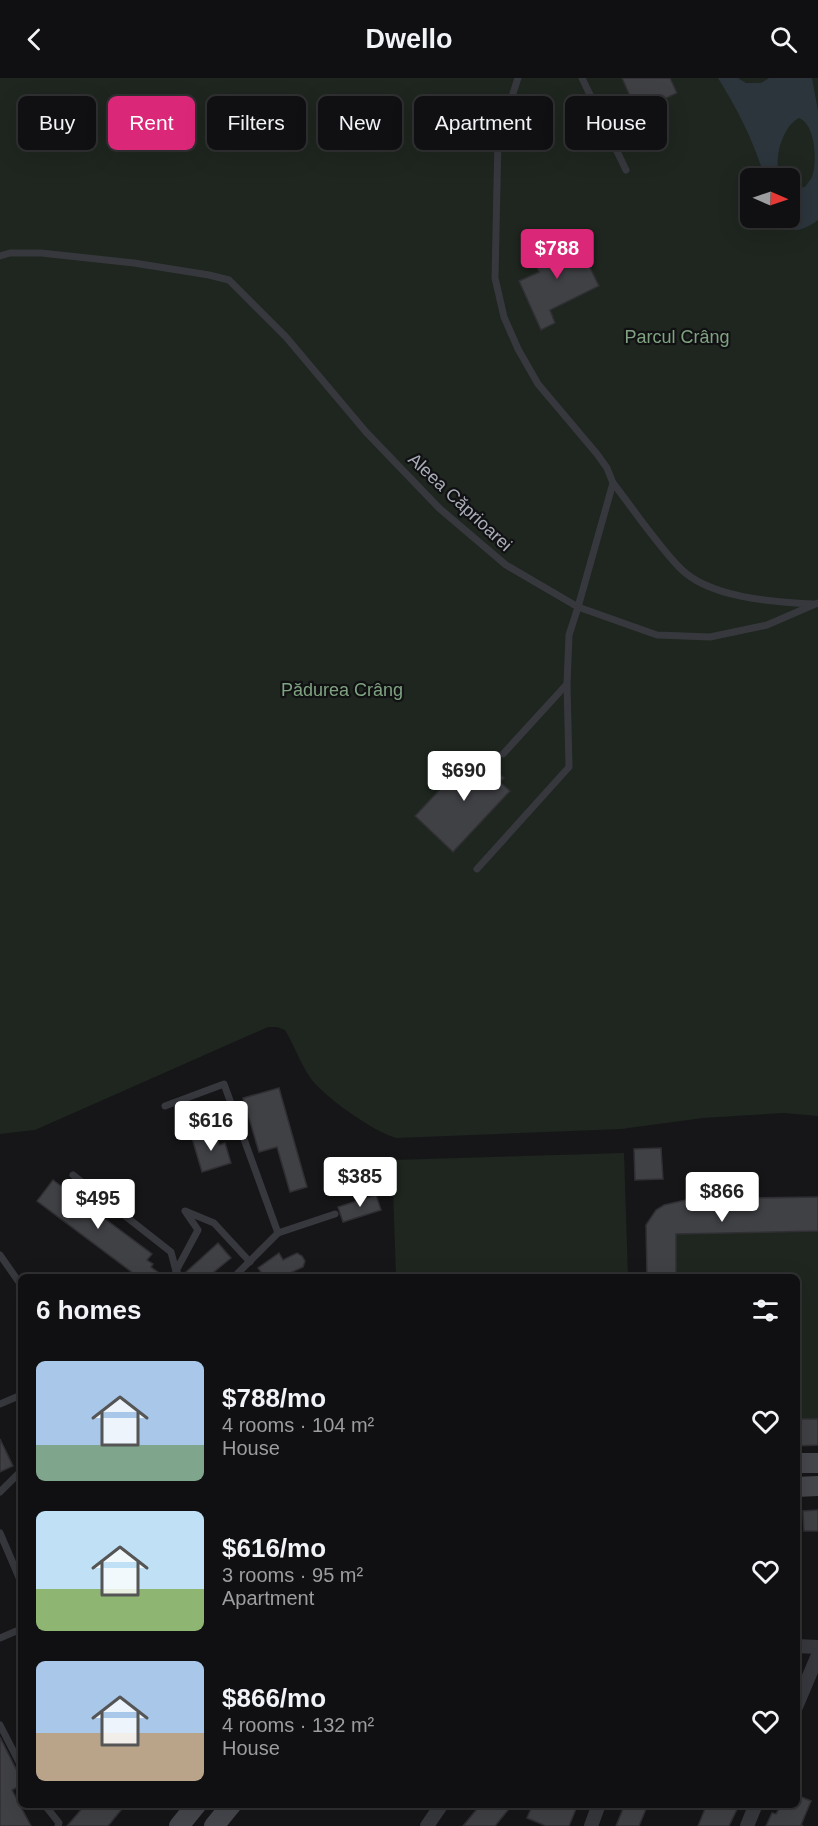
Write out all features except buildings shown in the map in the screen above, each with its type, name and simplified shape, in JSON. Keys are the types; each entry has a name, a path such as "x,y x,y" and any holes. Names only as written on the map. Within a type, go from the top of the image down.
{"main road":[{"path":"800,1463 818,1463"},
{"path":"800,1486 818,1486"},
{"path":"179,1826 194,1808"},
{"path":"214,1826 229,1808"}],"street":[{"path":"800,1646 818,1647"},
{"path":"800,1698 818,1655"},
{"path":"427,1826 439,1808"},
{"path":"591,1826 598,1808"},
{"path":"747,1826 754,1808"}],"lane":[{"path":"518,78 498,139 495,278 504,316 518,349 538,384 597,454 607,468 613,483 680,568 713,589 770,602 817,603"},
{"path":"582,78 626,170"},
{"name":"Aleea Căprioarei","path":"0,256 10,253 41,253 111,260 209,274 229,280 286,337 366,432 439,508 506,565 578,607 657,636 710,637 767,625 817,603"},
{"path":"477,869 568,767 568,635 613,483"},
{"path":"503,754 567,684"},
{"path":"165,1106 224,1084 278,1233"},
{"path":"73,1175 171,1252 186,1254"},
{"path":"198,1230 185,1210 214,1223 250,1262"},
{"path":"238,1274 278,1233 335,1214"},
{"path":"178,1274 198,1230 214,1223"},
{"path":"171,1252 178,1274"},
{"path":"0,1255 18,1281"},
{"path":"0,1404 18,1396"},
{"path":"0,1492 18,1474"},
{"path":"0,1533 18,1575"},
{"path":"0,1638 18,1630"},
{"path":"0,1725 18,1760"},
{"path":"47,1808 59,1823 58,1826"}],"green space":[{"name":"Pădurea Crâng","path":"0,78 818,78 818,1116 784,1113 703,1118 621,1129 397,1138 376,1129 336,1103 309,1076 285,1030 268,1027 35,1130 0,1134"},
{"path":"624,1153 628,1274 396,1274 392,1160"},
{"path":"818,1197 818,1445 800,1446 800,1274 647,1274 648,1224 660,1209 690,1199"}],"shaded area":[{"path":"718,78 738,78 746,83 761,83 769,78 812,78 818,111 818,220 801,229 788,228 800,228 800,188 805,187 813,173 814,146 805,122 799,118 793,122 783,137 778,155 778,168 762,168 745,126"}],"park label":[{"name":"Parcul Crâng","path":"677,337"}]}
